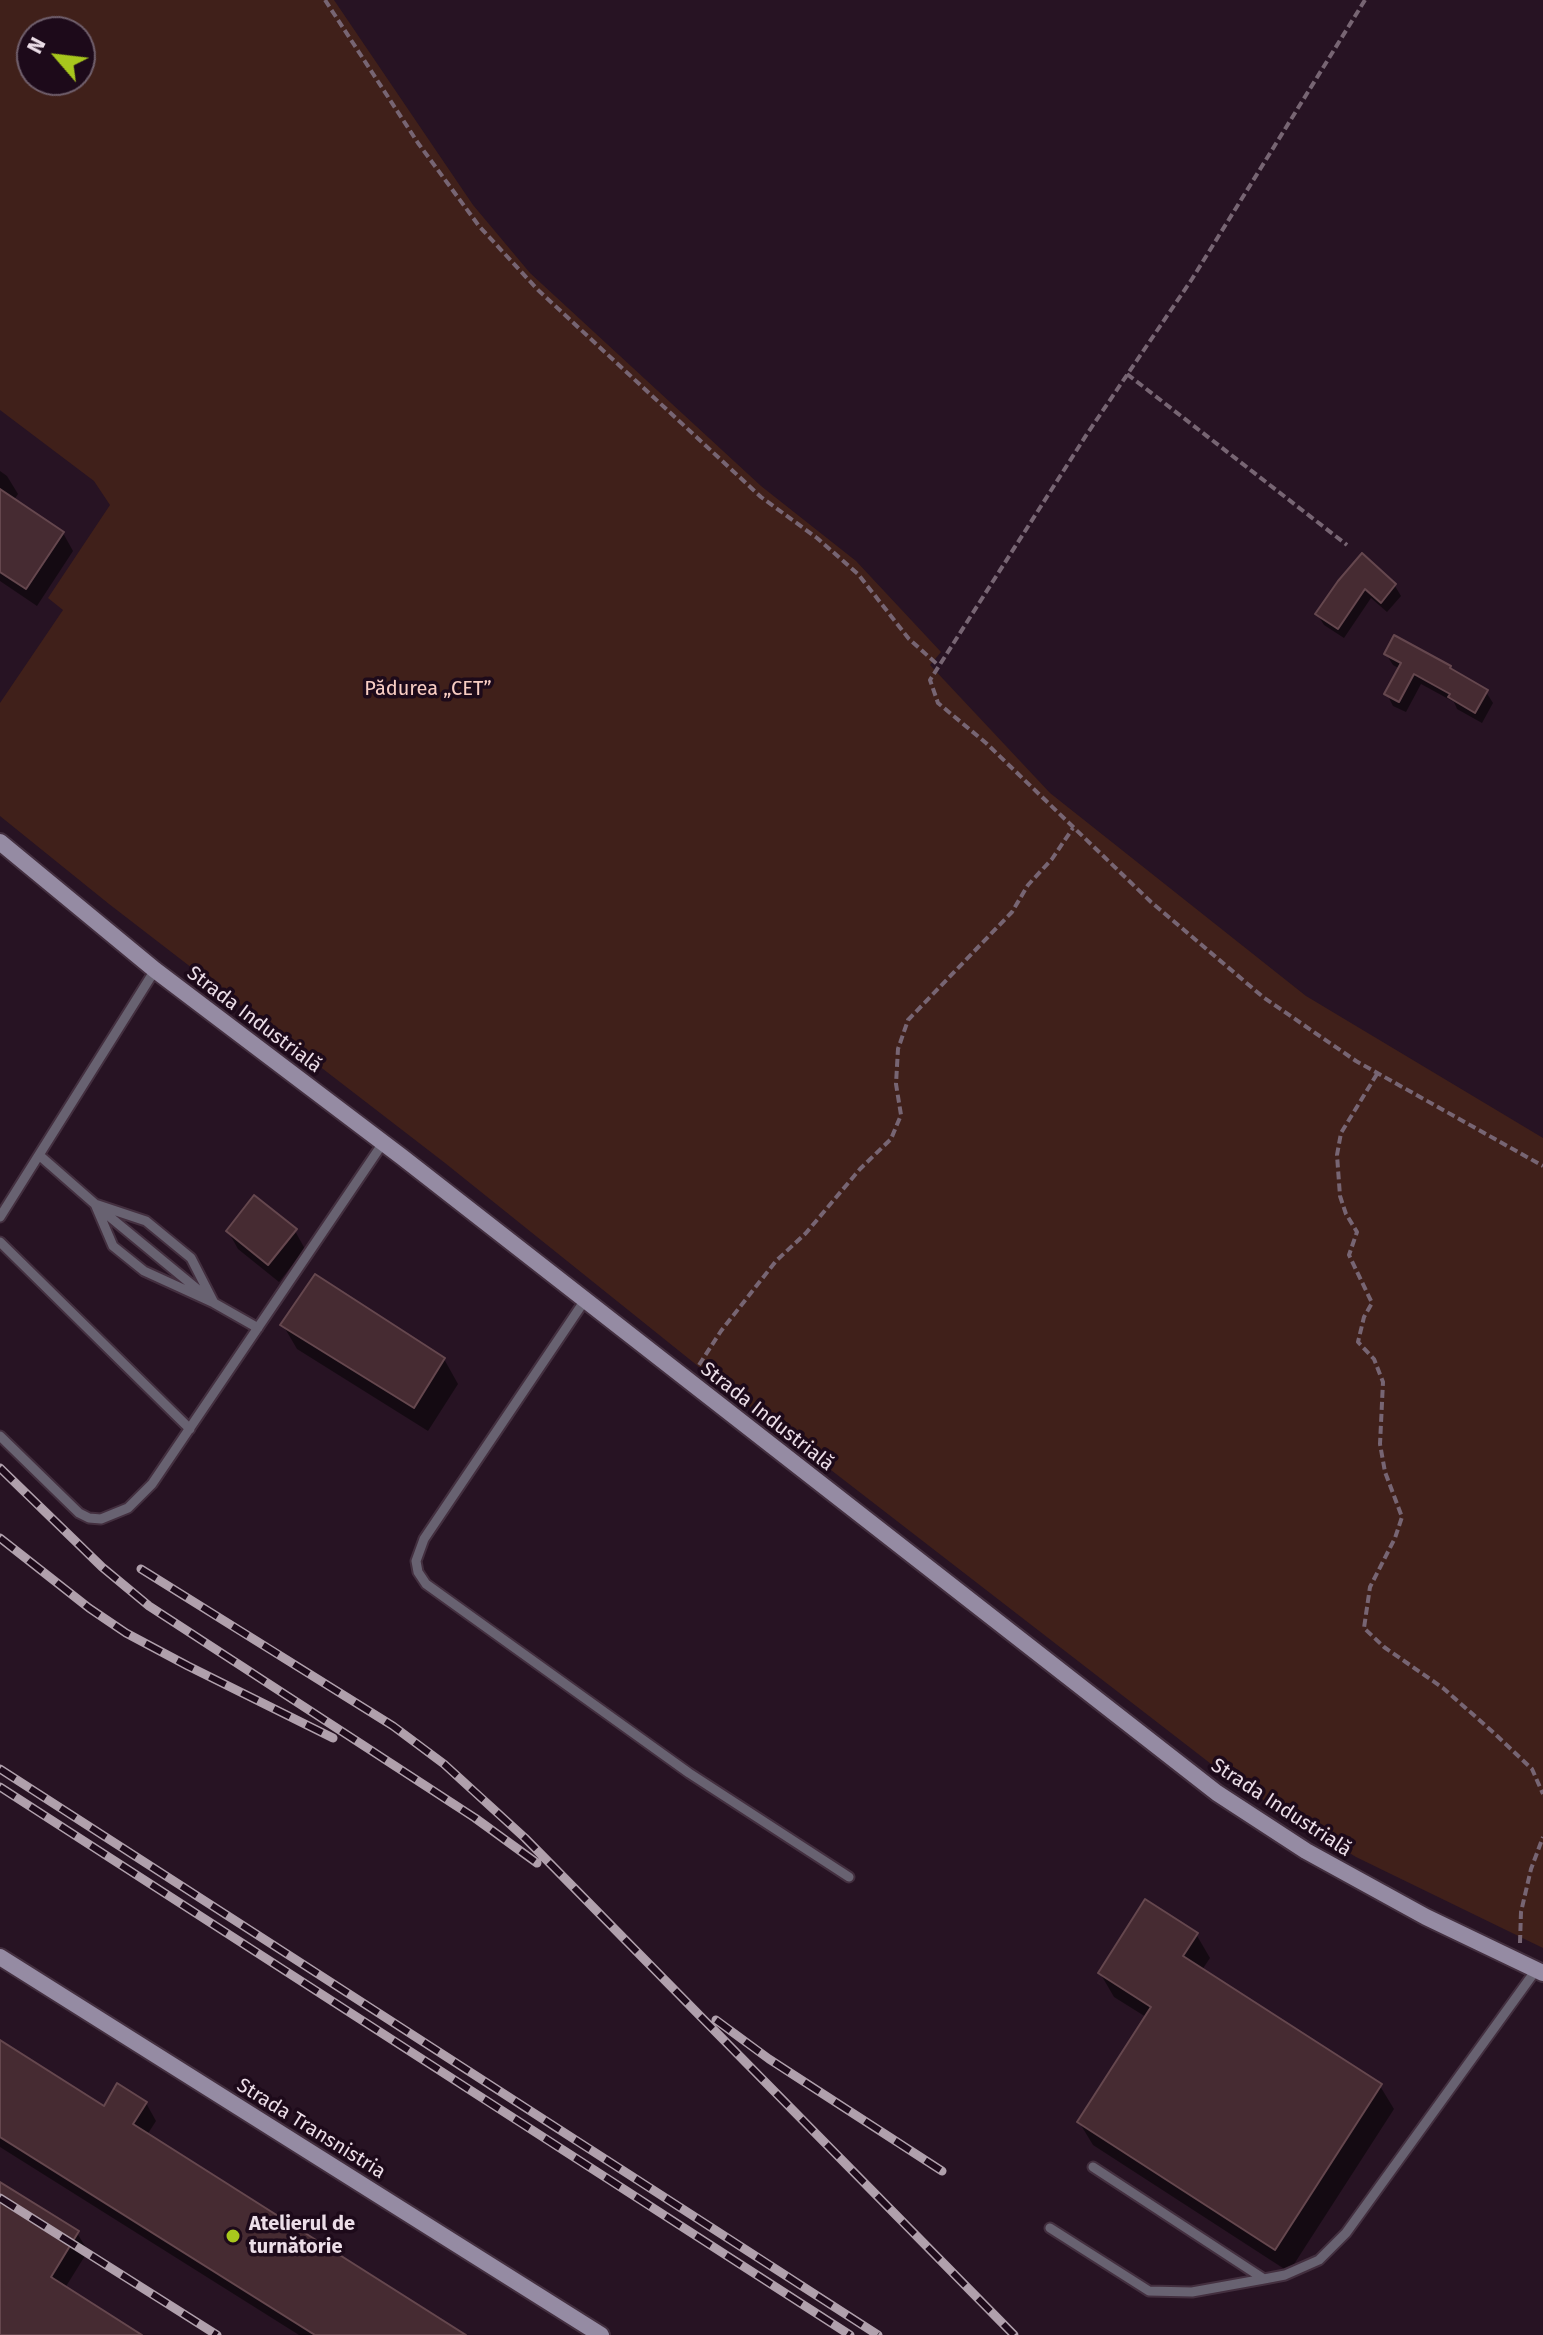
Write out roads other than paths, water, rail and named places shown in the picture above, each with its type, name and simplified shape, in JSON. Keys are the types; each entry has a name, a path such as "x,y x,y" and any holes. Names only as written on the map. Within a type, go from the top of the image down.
{"street":[{"name":"Strada Industrială","path":"0,842 155,970 383,1143 1217,1793 1319,1858 1426,1917 1540,1971"},
{"name":"Strada Transnistria","path":"0,1957 601,2335"}],"lane":[{"path":"0,1217 155,970"},
{"path":"0,1436 70,1505 89,1518 115,1516 139,1500 383,1143"},
{"path":"39,1155 214,1303"},
{"path":"95,1204 113,1246 144,1271 214,1303 258,1328"},
{"path":"95,1204 146,1221 191,1258 214,1303"},
{"path":"0,1242 190,1429"},
{"path":"585,1300 424,1539 416,1561 418,1572 426,1584 689,1773 849,1877"},
{"path":"1050,2228 1149,2291 1192,2292 1264,2279 1285,2275 1319,2260 1346,2233 1540,1971"},
{"path":"1093,2167 1264,2279"}],"railway":[{"path":"0,1468 102,1567 149,1606 475,1818 537,1863"},
{"path":"0,1538 126,1633 333,1738"},
{"path":"141,1569 393,1726 444,1764 525,1838 1014,2335"},
{"path":"0,1769 878,2335"},
{"path":"0,1787 850,2335"},
{"path":"716,2020 769,2059 942,2171"},
{"path":"0,2198 217,2335"}],"place":[{"name":"Atelierul de turnătorie","path":"233,2236"}],"park label":[{"name":"Pădurea „CET”","path":"428,689"}]}
